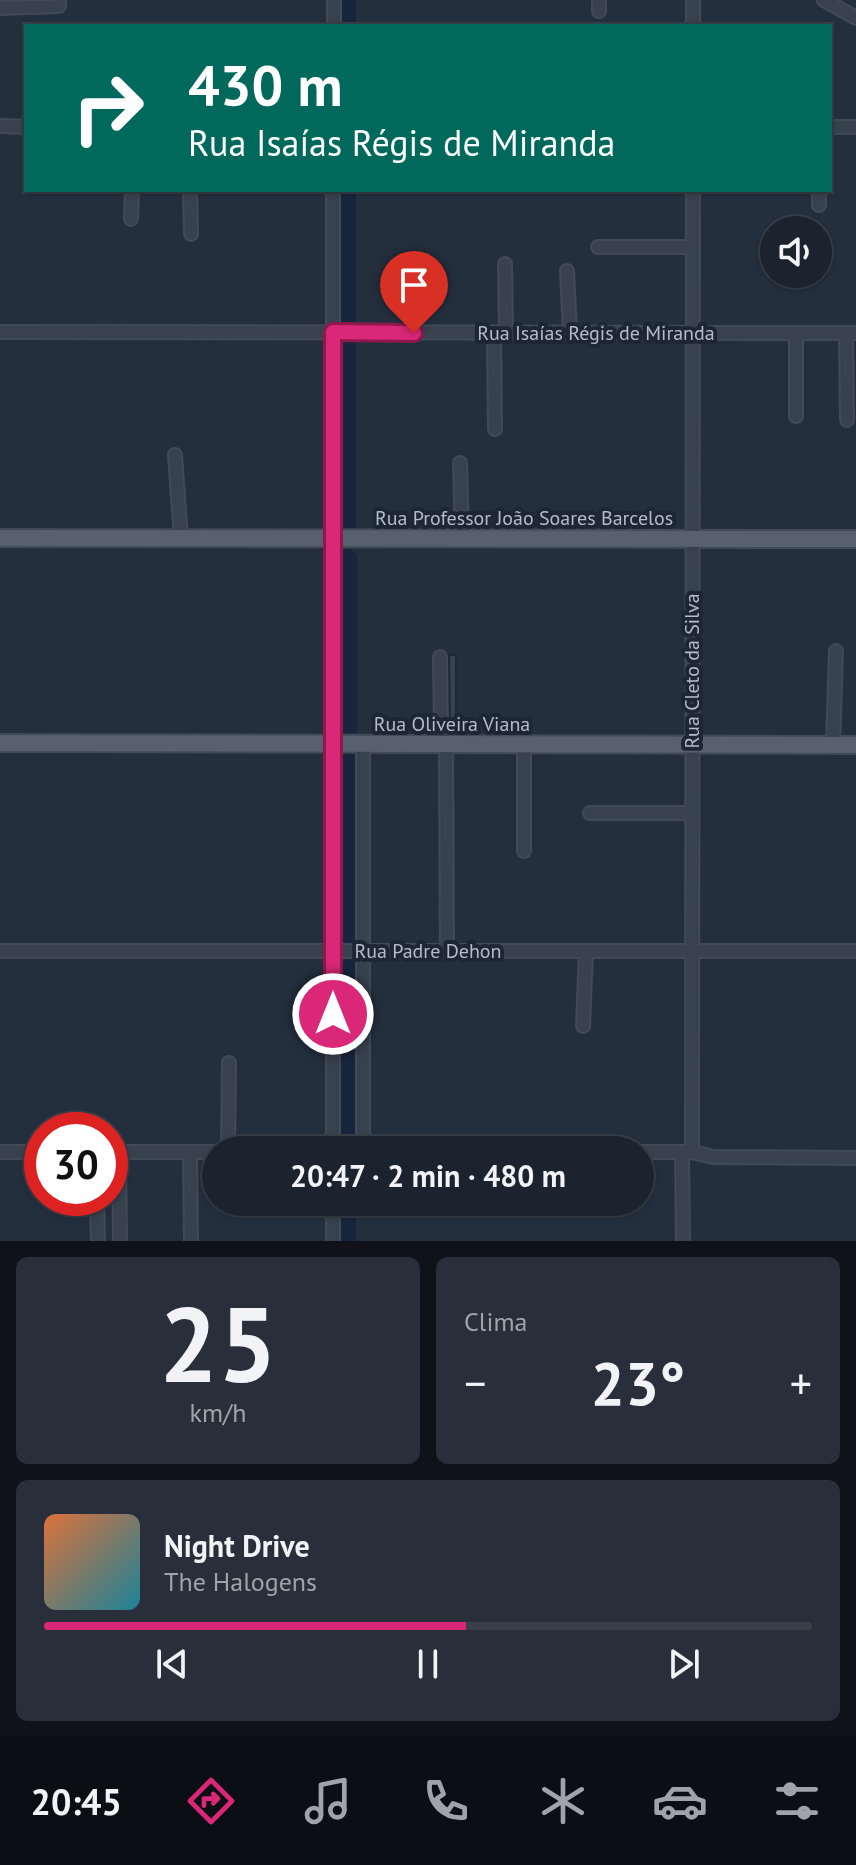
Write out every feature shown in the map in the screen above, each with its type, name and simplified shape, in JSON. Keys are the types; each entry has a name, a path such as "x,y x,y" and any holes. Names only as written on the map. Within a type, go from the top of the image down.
{"main road":[{"name":"Rua Professor João Soares Barcelos","path":"0,538 856,539"},
{"name":"Rua Oliveira Viana","path":"0,743 856,745"}],"street":[{"path":"0,8 59,6 59,0"},
{"path":"334,0 334,24"},
{"path":"693,0 693,24"},
{"path":"824,0 856,18"},
{"path":"0,126 24,127"},
{"path":"832,127 856,127"},
{"path":"131,219 132,192"},
{"path":"190,192 191,234"},
{"path":"333,192 333,1136"},
{"name":"Rua Cleto da Silva","path":"683,1241 692,951 693,192"},
{"path":"819,192 819,205"},
{"path":"598,247 693,247"},
{"path":"495,429 505,264"},
{"path":"567,271 570,333"},
{"name":"Rua Isaías Régis de Miranda","path":"0,332 851,333"},
{"path":"796,333 796,416"},
{"path":"847,420 851,333"},
{"path":"175,455 181,538"},
{"path":"460,463 462,538"},
{"path":"833,745 836,651"},
{"path":"440,657 441,731 446,744 447,951"},
{"path":"363,744 363,1136"},
{"path":"524,744 524,851"},
{"path":"590,813 692,813"},
{"name":"Rua Padre Dehon","path":"0,951 856,951"},
{"path":"583,1026 586,951"},
{"path":"228,1136 229,1063"},
{"path":"0,1152 24,1152"},
{"path":"128,1152 202,1152"},
{"path":"190,1152 191,1241"},
{"path":"654,1152 687,1152 713,1157 856,1158"},
{"path":"97,1216 98,1241"},
{"path":"118,1216 120,1241"},
{"path":"333,1216 333,1241"}],"building":[{"path":"449,655 456,655 456,729 450,729"}],"waterway":[{"path":"347,0 347,24"},
{"path":"347,192 347,325"},
{"path":"347,348 347,524"},
{"path":"348,558 348,733"},
{"path":"347,1136 348,754"},
{"path":"347,1216 347,1241"}],"route":[{"path":"333,1014 333,332 414,333"}]}
